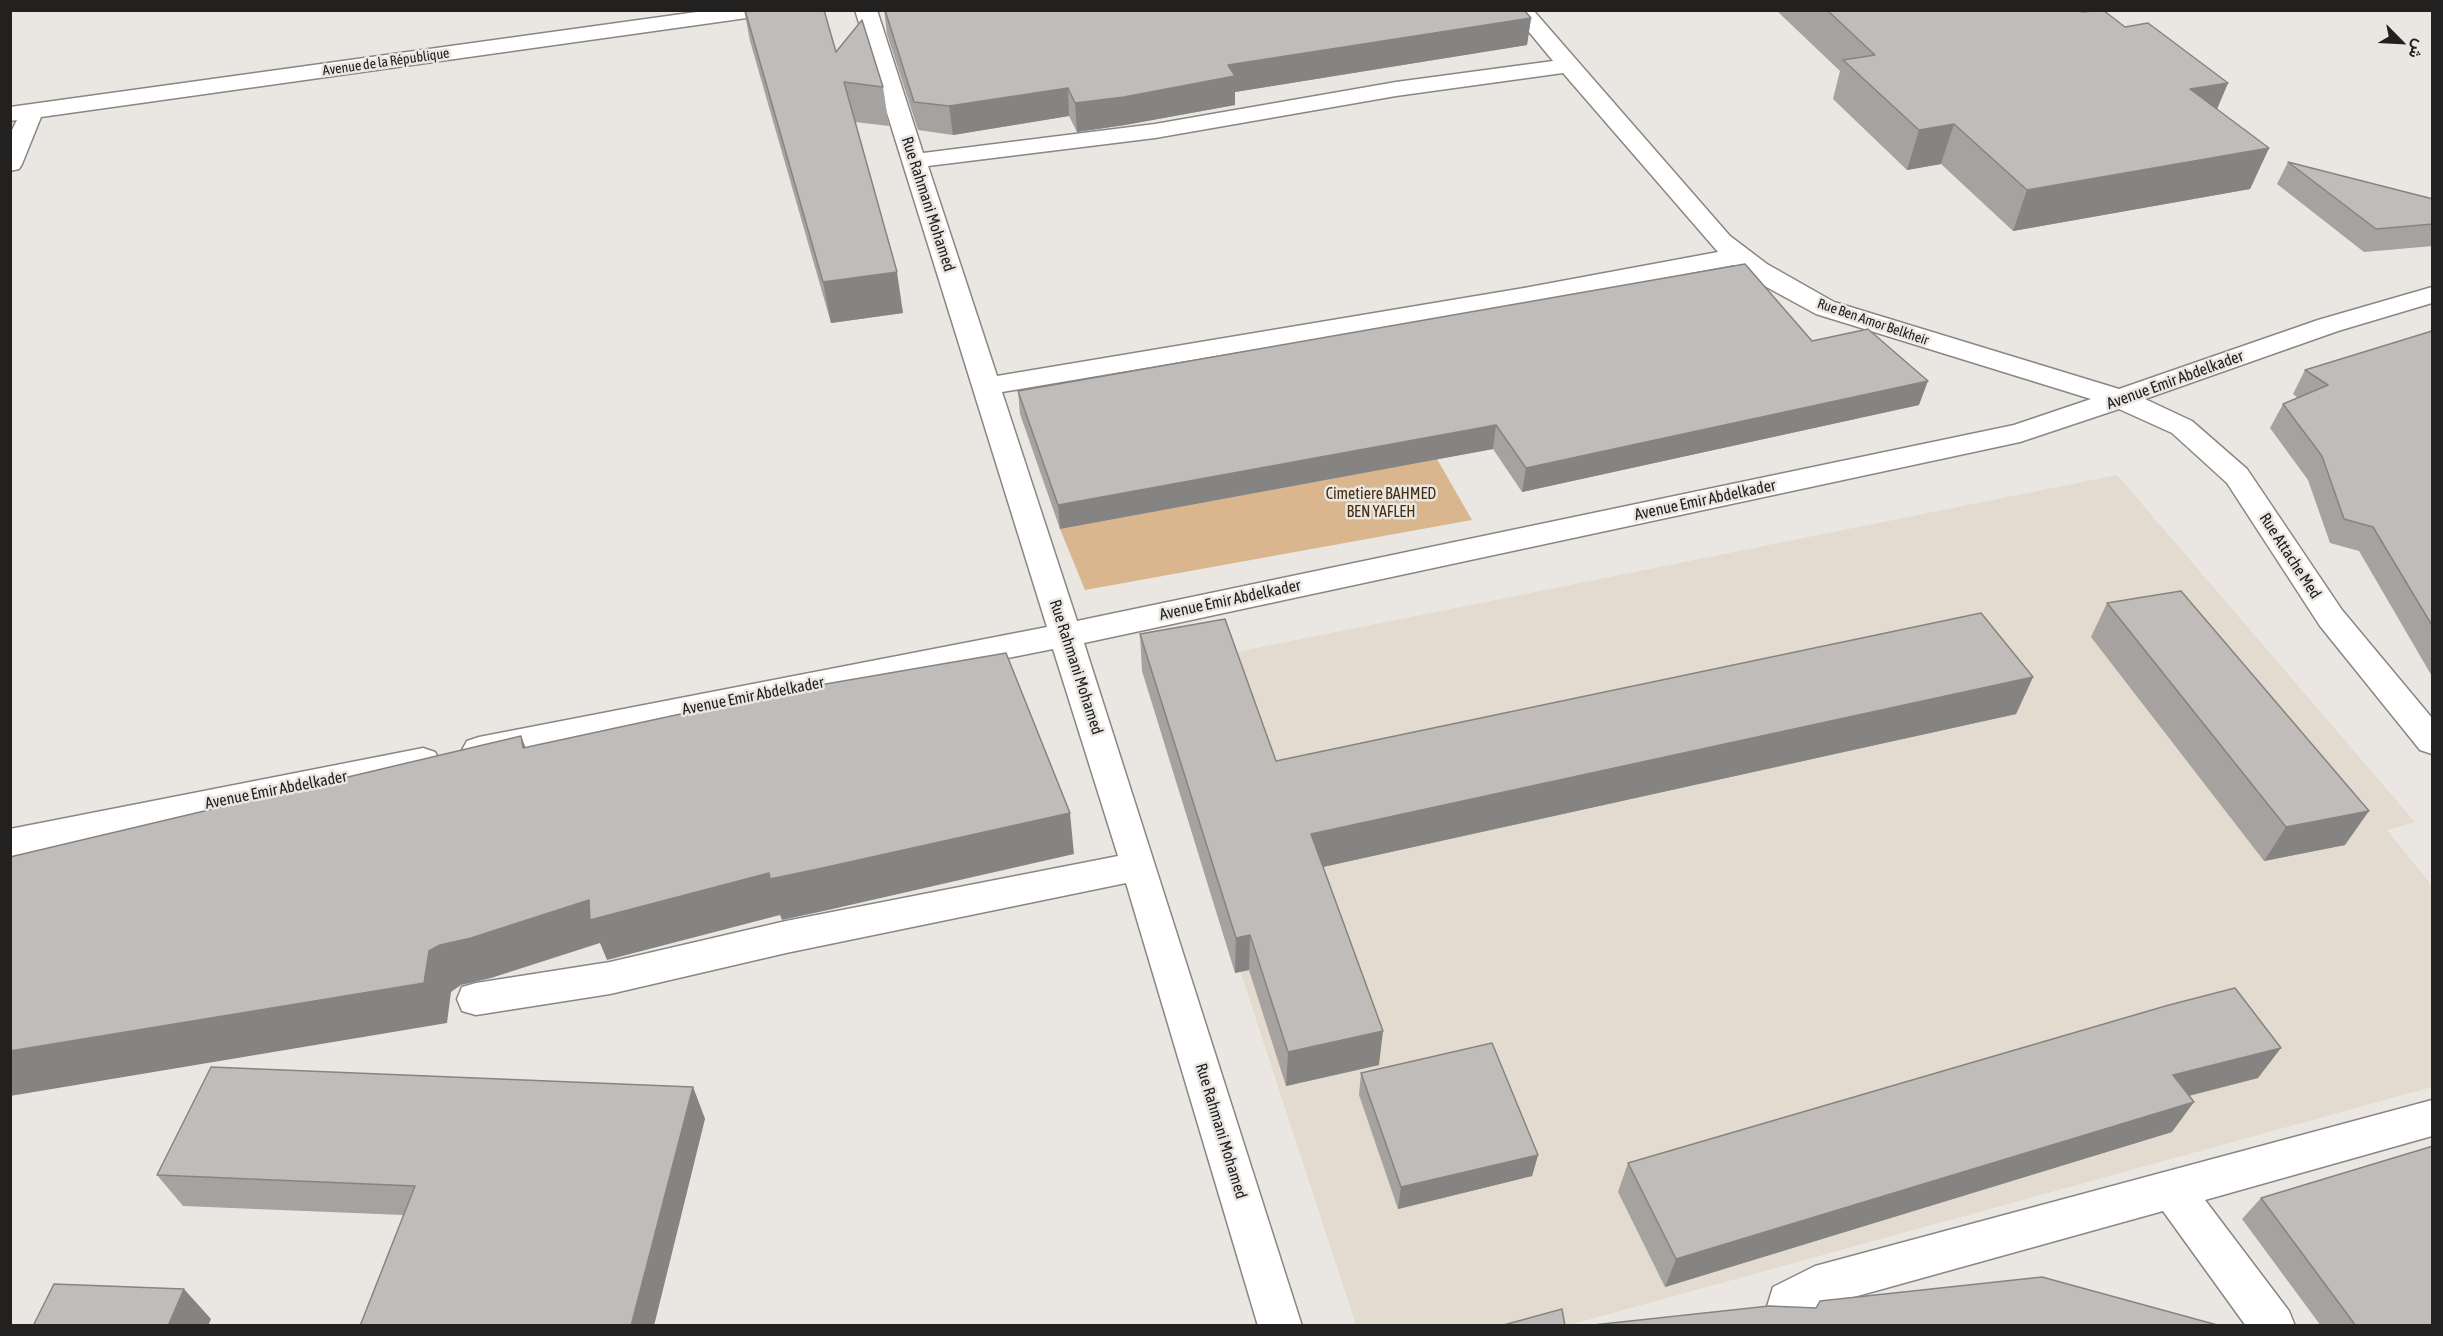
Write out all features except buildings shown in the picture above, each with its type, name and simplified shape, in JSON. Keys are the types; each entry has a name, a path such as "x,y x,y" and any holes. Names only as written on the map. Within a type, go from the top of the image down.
{"street":[{"name":"Avenue de la République","path":"21,112 761,10"},
{"name":"Rue Rahmani Mohamed","path":"866,10 1139,866 1281,1326"},
{"name":"Rue Ben Amor Belkheir","path":"1521,10 1721,241 1737,256 1780,285 1825,308 2124,400"},
{"path":"914,161 1155,131 1396,89 1569,65"},
{"path":"10,164 21,112"},
{"path":"986,386 1501,300 1737,256"},
{"name":"Avenue Emir Abdelkader","path":"10,843 1065,635 2020,433 2124,400 2359,314 2433,295"},
{"name":"Rue Attache Med","path":"2124,400 2182,427 2237,476 2331,618 2418,708 2433,741"},
{"path":"476,999 610,978 786,937 1139,866"},
{"path":"1783,1326 1789,1302 1815,1287 2433,1118"},
{"path":"2172,1190 2273,1326"}],"shaded area":[{"path":"2117,475 2415,822 2387,830 2432,886 2432,1087 1569,1325 1356,1325 1142,671"}],"green space":[{"name":"Cimetiere BAHMED BEN YAFLEH","path":"1437,459 1472,520 1085,590 1060,529"}]}
